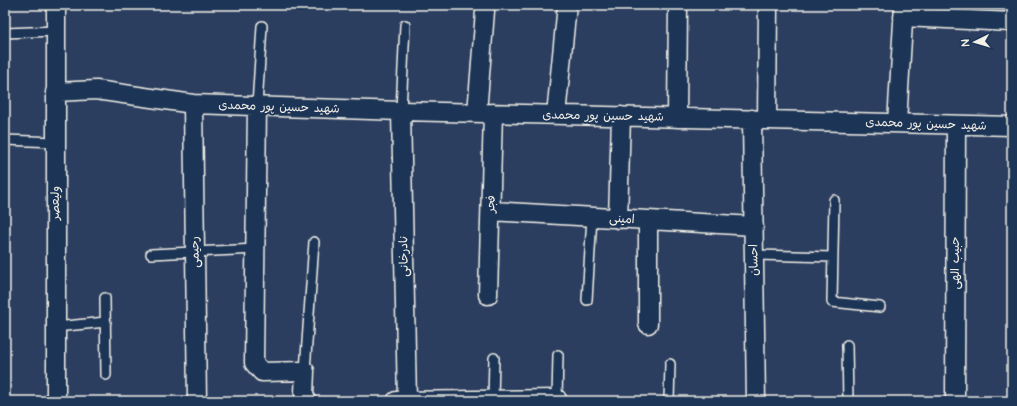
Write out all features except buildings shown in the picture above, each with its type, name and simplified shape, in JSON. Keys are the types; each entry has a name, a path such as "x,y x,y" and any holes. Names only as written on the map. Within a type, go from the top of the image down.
{"street":[{"name":"ولیعصر","path":"56,5 56,401"},
{"path":"556,115 567,5"},
{"path":"678,5 678,118"},
{"name":"احسان","path":"756,401 754,226 768,5"},
{"name":"فجر","path":"485,11 485,113 491,211 488,295"},
{"path":"897,123 904,11 1010,17"},
{"name":"شهید حسین پور محمدی","path":"55,92 96,90 193,104 402,111 1012,126"},
{"name":"رحیمی","path":"193,104 197,401"},
{"path":"257,106 257,249 254,363 262,372 305,371 304,394 307,401"},
{"name":"نادرخانی","path":"402,111 403,401"},
{"path":"618,218 621,116"},
{"name":"حبیب الهی","path":"955,401 956,125"},
{"name":"امینی","path":"491,211 754,226"},
{"path":"648,220 648,324"},
{"path":"403,401 557,400"}],"lane":[{"path":"402,111 405,25"},
{"path":"257,106 262,26"},
{"path":"5,33 56,31"},
{"path":"5,140 55,142"},
{"path":"834,200 832,302 880,307"},
{"path":"587,300 592,217"},
{"path":"305,371 314,242"},
{"path":"151,254 257,249"},
{"path":"754,255 832,257"},
{"path":"105,298 106,375"},
{"path":"55,327 106,322"},
{"path":"846,345 848,401"},
{"path":"557,400 558,355"},
{"path":"493,400 494,358"},
{"path":"669,401 670,364"}]}
